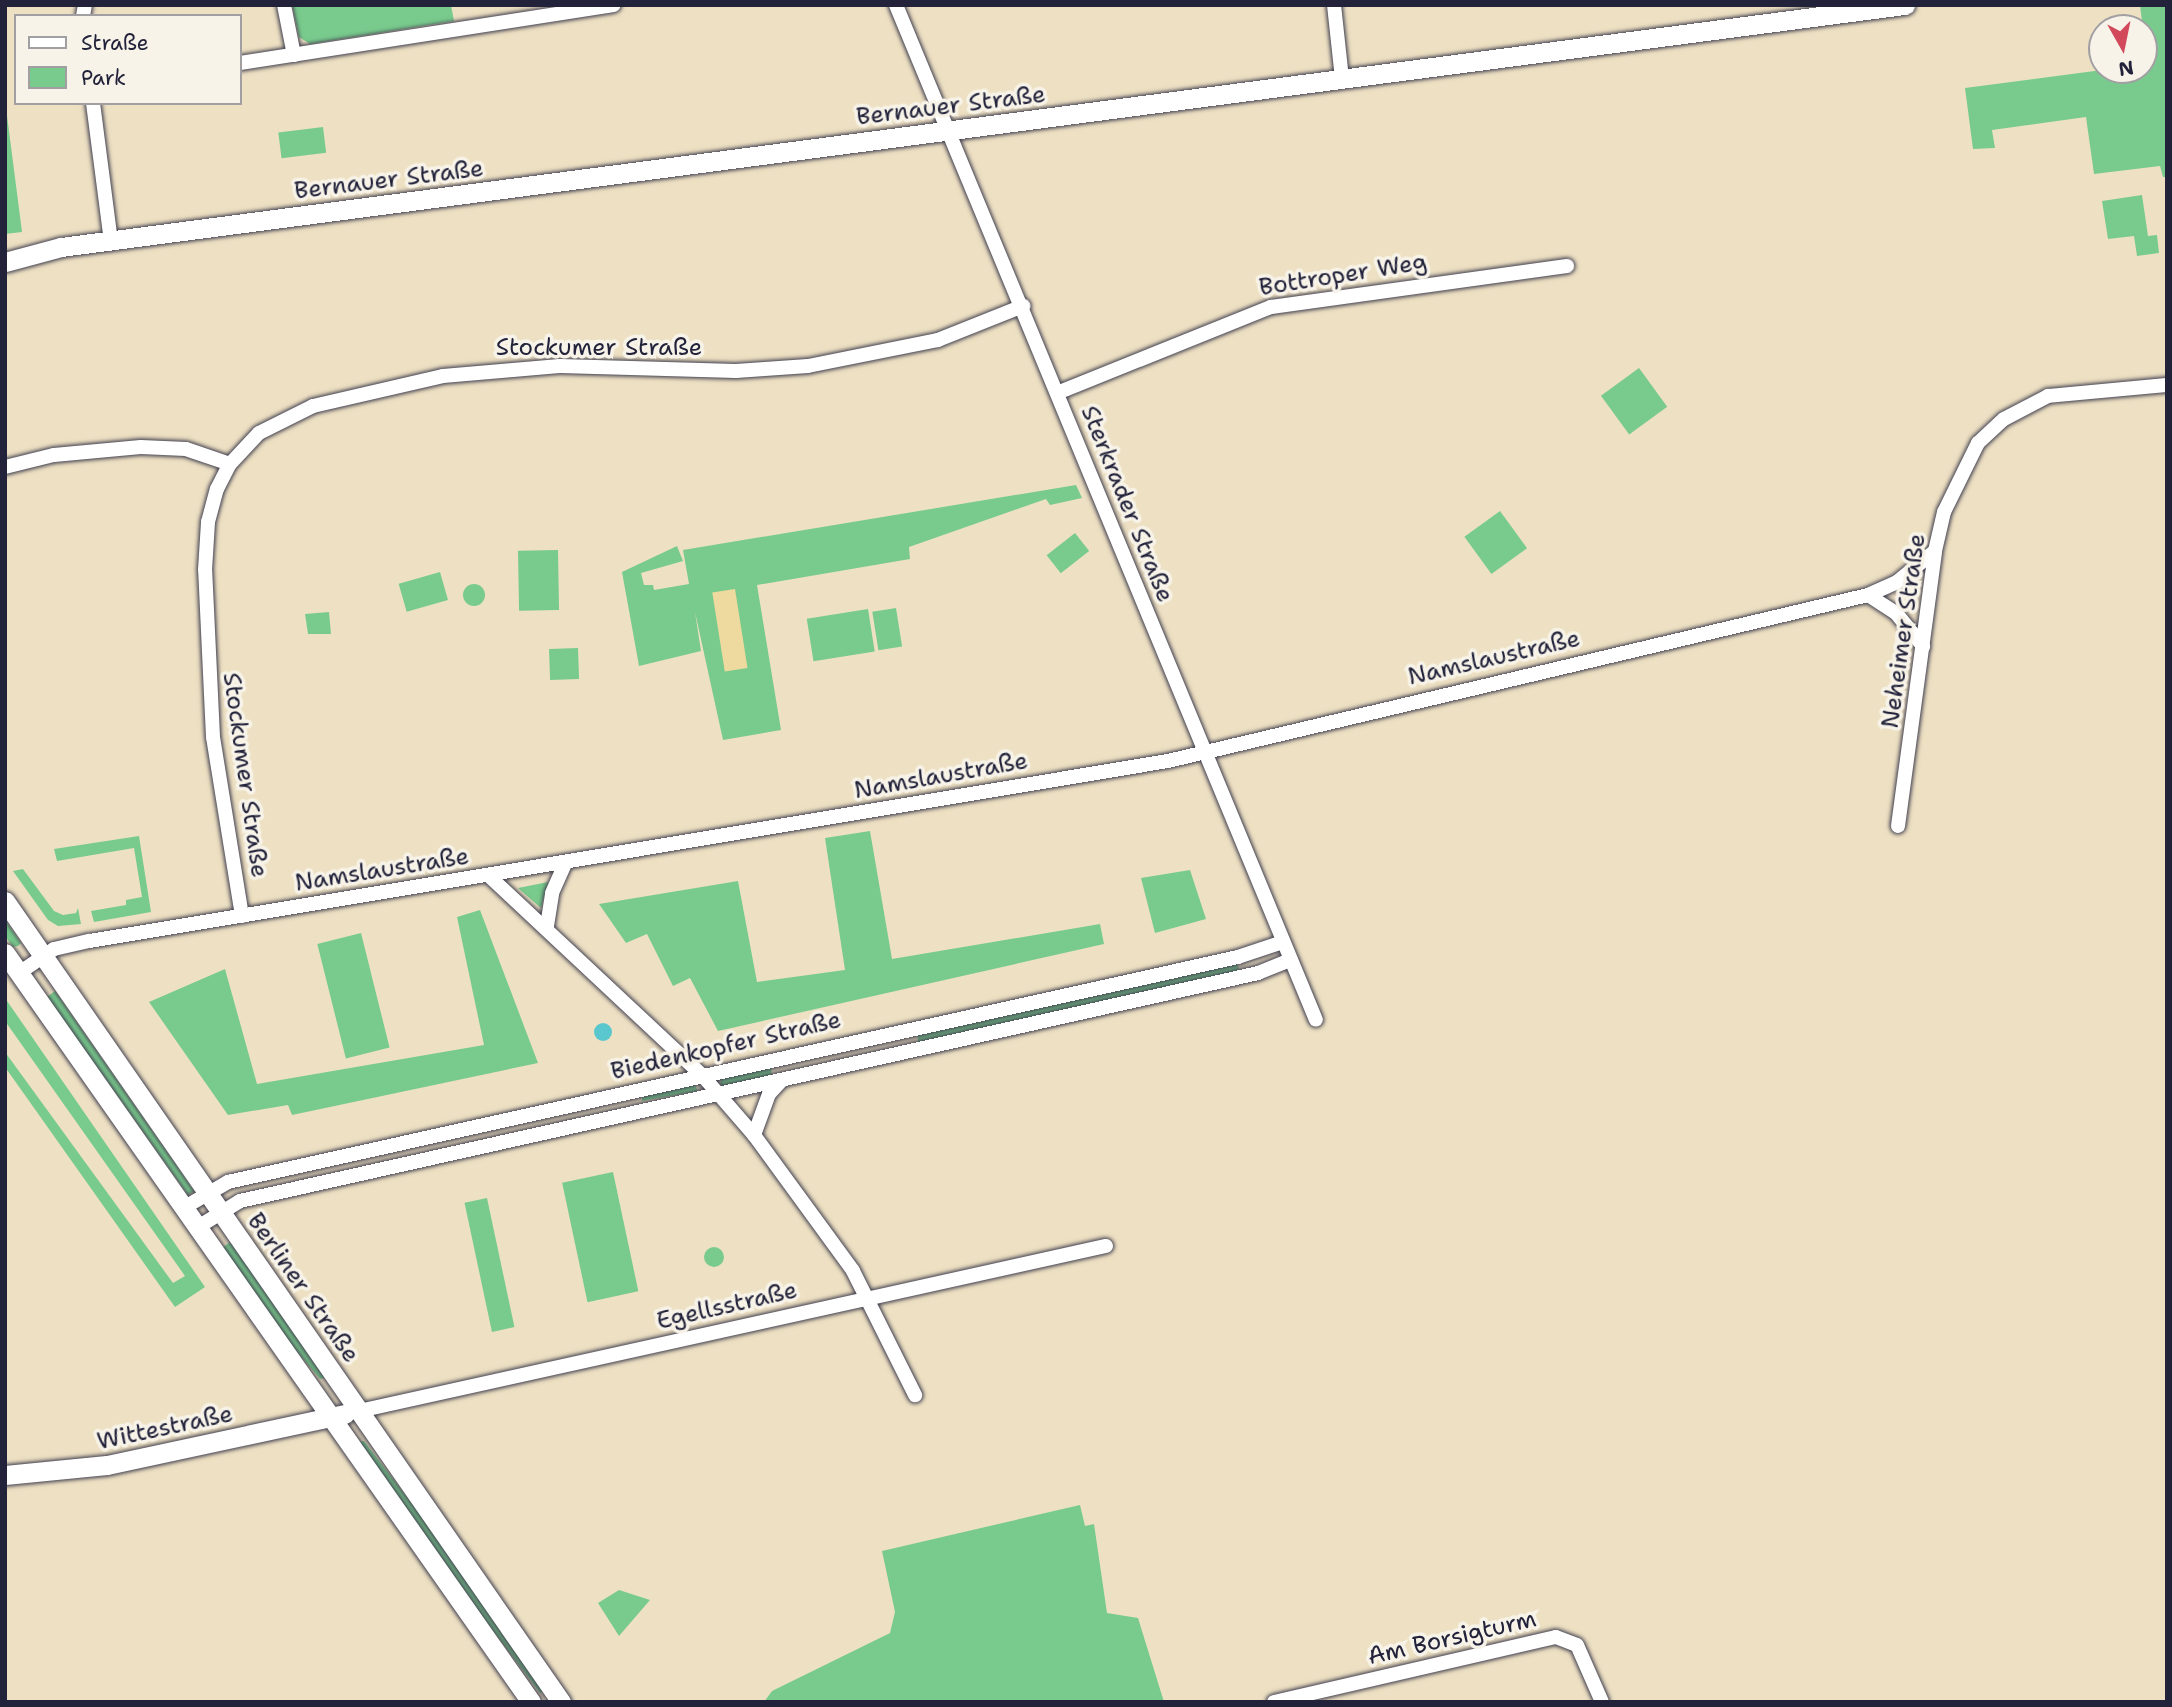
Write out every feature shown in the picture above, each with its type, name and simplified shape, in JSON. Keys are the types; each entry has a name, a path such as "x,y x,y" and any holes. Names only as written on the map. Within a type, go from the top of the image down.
{"main road":[{"name":"Bernauer Straße","path":"5,262 48,249 1906,5"},
{"name":"Berliner Straße","path":"5,901 561,1702"},
{"name":"Berliner Straße","path":"5,953 531,1702"},
{"name":"Wittestraße","path":"5,1475 107,1465 359,1411"}],"street":[{"path":"284,5 294,55"},
{"path":"242,63 614,5"},
{"name":"Sterkrader Straße","path":"897,5 1316,1020"},
{"path":"1334,5 1342,79"},
{"path":"93,105 111,241"},
{"name":"Bottroper Weg","path":"1057,393 1271,307 1567,266"},
{"name":"Stockumer Straße","path":"242,916 213,737 204,618 208,522 230,464 251,439 288,415 352,395 443,376 560,366 736,371 808,366 937,340 1023,306"},
{"name":"Neheimer Straße","path":"1898,826 1934,551 1944,512 1978,443 2004,419 2048,396 2167,385"},
{"path":"5,467 54,455 141,447 186,449 230,464"},
{"name":"Namslaustraße","path":"19,973 44,955 90,941 1144,765 1868,595 1897,582 1934,551"},
{"path":"1868,595 1896,613 1923,646"},
{"path":"547,926 552,892 566,862"},
{"path":"488,875 547,926 702,1075 754,1135 819,1221 869,1298 915,1395"},
{"name":"Biedenkopfer Straße","path":"185,1207 228,1182 778,1057 1238,957 1283,942"},
{"name":"Biedenkopfer Straße","path":"198,1227 240,1201 1245,976 1290,960"},
{"path":"754,1135 769,1094 783,1080 778,1057"},
{"name":"Egellsstraße","path":"359,1411 1106,1246"},
{"name":"Am Borsigturm","path":"1274,1702 1556,1637 1577,1645 1602,1702"}],"green space":[{"path":"292,5 451,5 454,21 310,44 299,37"},
{"path":"2140,5 2167,5 2167,177 2163,177 2160,166 2094,174 2086,117 1992,130 1995,148 1973,149 1965,88 2088,72 2088,84 2158,84 2158,14 2141,14"},
{"path":"5,100 22,232 5,234"},
{"path":"323,127 326,153 282,158 278,132"},
{"path":"2142,195 2148,236 2157,235 2159,253 2137,256 2134,236 2108,239 2102,201"},
{"path":"1639,368 1667,407 1629,434 1601,396"},
{"path":"1076,485 1082,498 1050,505 1046,499 909,547 910,559 757,585 781,730 723,740 695,612 701,651 639,666 622,572 677,546 683,561 641,573 644,585 653,585 654,590 689,584 683,550"},
{"path":"1500,511 1527,548 1491,574 1464,537"},
{"path":"1075,533 1089,551 1061,573 1047,555"},
{"path":"558,550 559,610 519,611 518,551"},
{"path":"440,572 448,600 407,612 399,584"},
{"path":"474,584 482,587 485,595 482,603 474,606 466,603 463,595 466,587"},
{"path":"896,608 902,647 878,650 872,612"},
{"path":"868,609 875,651 813,661 807,619"},
{"path":"329,612 331,634 308,634 305,614"},
{"path":"578,648 579,679 550,680 549,649"},
{"path":"870,831 892,959 1100,924 1104,944 718,1031 690,978 673,986 647,934 626,943 599,904 738,881 757,982 845,970 825,838"},
{"path":"139,836 151,912 94,922 91,911 126,905 126,900 142,897 134,848 57,861 54,849"},
{"path":"23,869 54,911 63,915 76,913 78,908 81,924 58,926 48,920 13,871"},
{"path":"1190,870 1206,919 1155,933 1141,878"},
{"path":"548,882 541,908 518,888"},
{"path":"480,910 538,1063 292,1115 288,1105 228,1115 149,1002 225,969 257,1084 484,1045 457,917"},
{"path":"5,920 21,943 18,946 13,947 5,936"},
{"path":"361,933 390,1047 346,1058 317,944"},
{"path":"1237,963 1240,972 919,1045 917,1034"},
{"path":"55,991 194,1191 188,1195 47,997"},
{"path":"5,998 205,1287 175,1307 5,1067 5,1052 173,1283 185,1276 5,1021"},
{"path":"771,1067 772,1076 726,1088 720,1085 722,1077"},
{"path":"694,1084 698,1091 642,1101 642,1097"},
{"path":"613,1172 638,1291 588,1302 562,1183"},
{"path":"487,1198 514,1327 492,1332 465,1203"},
{"path":"230,1242 325,1378 320,1379 288,1341 222,1248"},
{"path":"714,1247 721,1250 724,1257 721,1264 714,1267 707,1264 704,1257 707,1250"},
{"path":"364,1441 426,1522 544,1691 540,1693 442,1563 358,1442"},
{"path":"1080,1505 1085,1526 1094,1524 1107,1613 1138,1618 1164,1702 764,1702 772,1691 890,1633 895,1612 882,1551"},
{"path":"619,1590 650,1600 619,1636 598,1603"}],"sand":[{"path":"735,589 748,668 725,672 712,593"}],"water":[{"path":"599,1023 607,1023 612,1032 610,1039 599,1041 594,1036 594,1028"}]}
